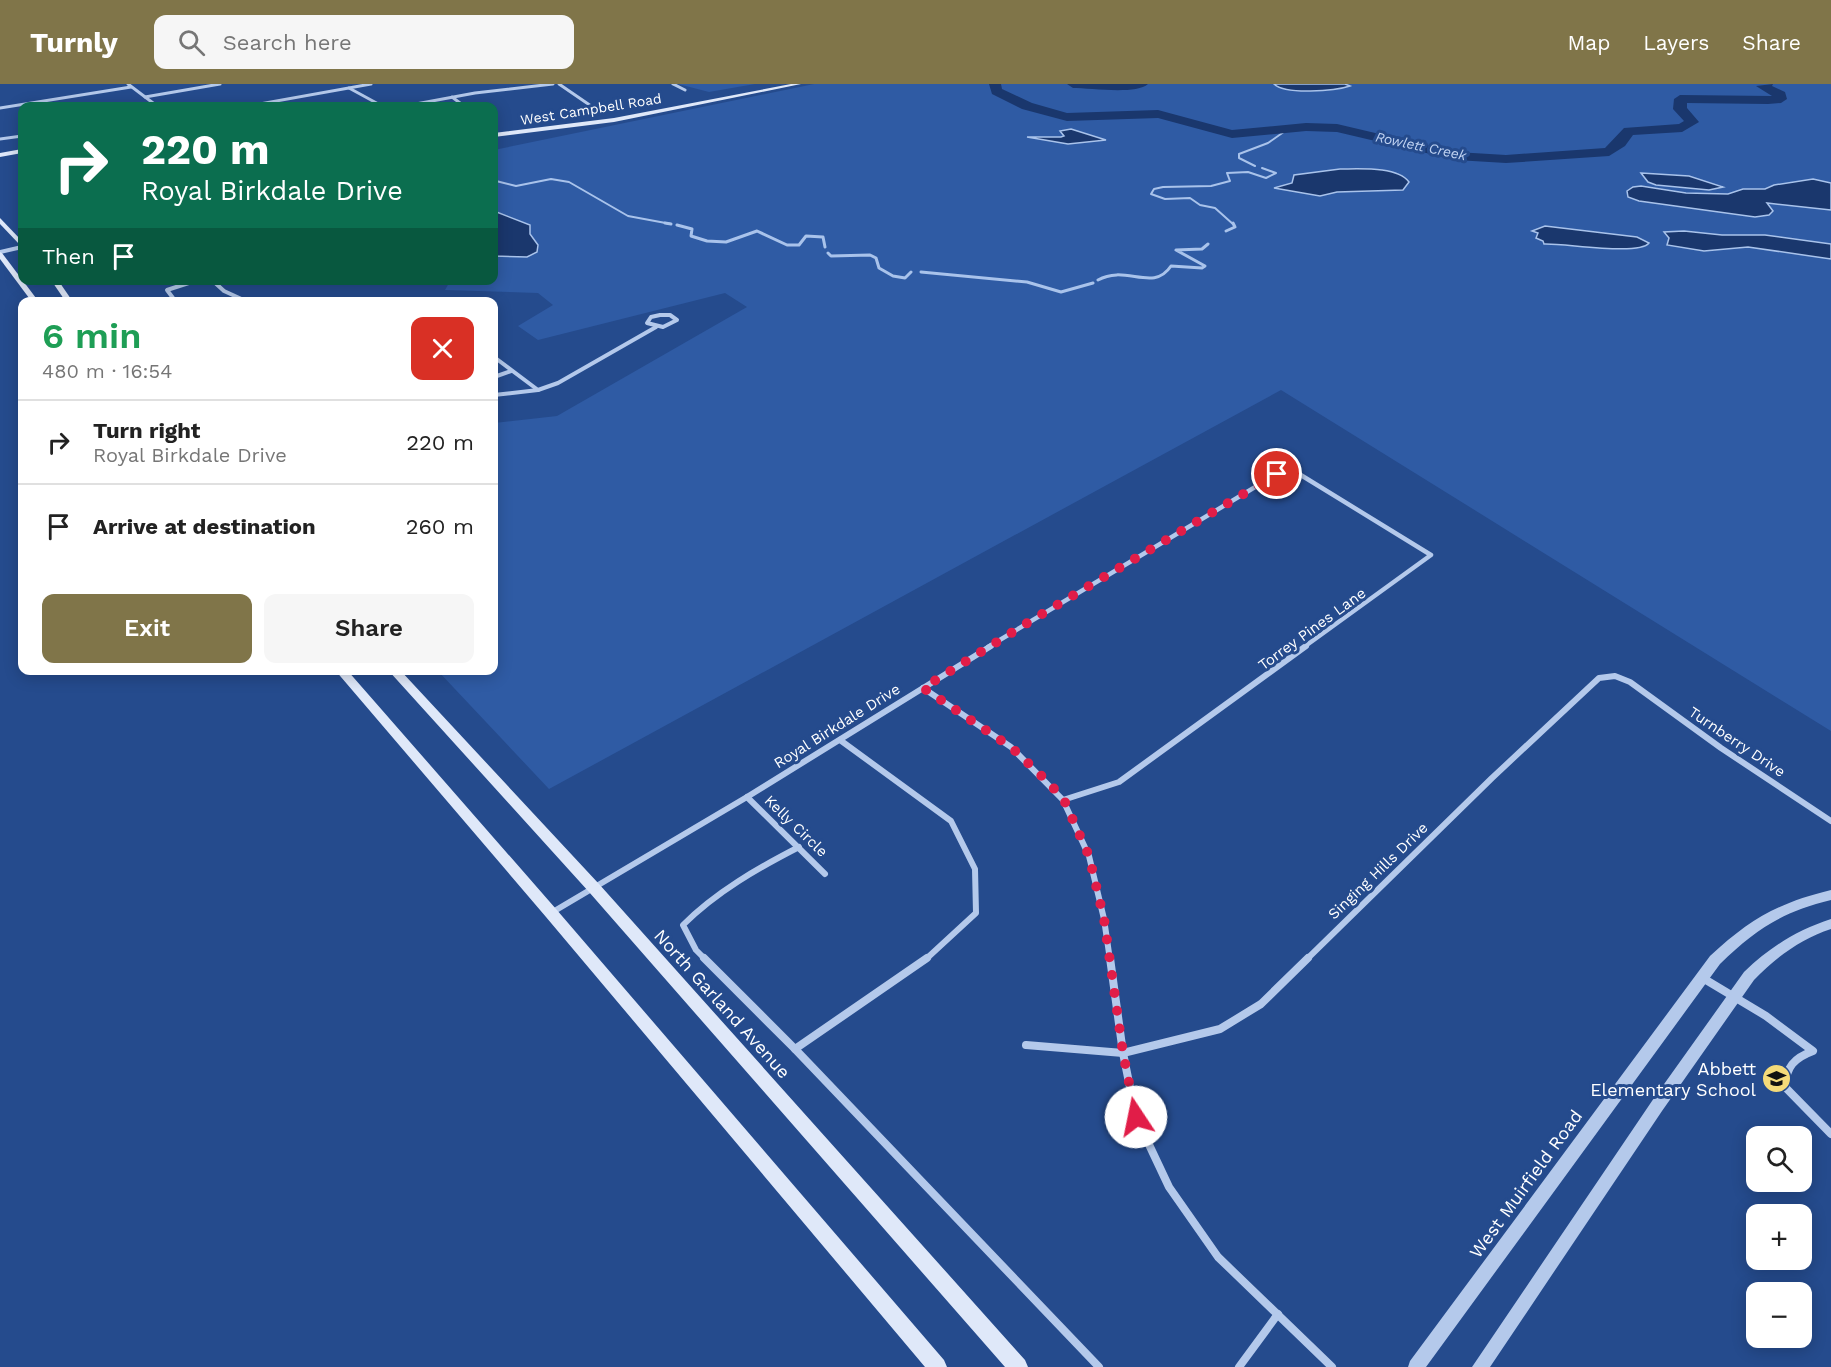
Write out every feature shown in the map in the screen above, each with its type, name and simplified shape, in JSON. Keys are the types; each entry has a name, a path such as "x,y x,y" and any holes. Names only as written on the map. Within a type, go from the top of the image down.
{"main road":[{"name":"West Campbell Road","path":"498,129 596,117 771,84"},
{"name":"West Campbell Road","path":"498,135 586,125 799,84"},
{"path":"0,149 18,146"},
{"path":"0,155 18,152"},
{"path":"0,220 18,241"},
{"path":"0,253 18,278"},
{"path":"344,675 551,913 937,1367"},
{"name":"North Garland Avenue","path":"398,675 592,887 1018,1367"}],"street":[{"path":"145,97 220,84"},
{"path":"270,102 371,84"},
{"path":"428,102 553,84"},
{"path":"559,84 594,108"},
{"path":"673,84 685,90"},
{"path":"36,102 129,85 152,102"},
{"path":"349,88 375,102"},
{"path":"452,98 458,102"},
{"path":"0,108 18,105"},
{"path":"0,139 18,137"},
{"path":"0,253 18,247"},
{"path":"171,297 166,292 167,290 182,285"},
{"path":"217,285 237,297"},
{"path":"498,395 538,390 558,383 657,327 671,326 677,320 674,316 660,315 646,321 648,325 657,327"},
{"path":"498,360 538,390"},
{"path":"498,375 511,371"},
{"name":"Royal Birkdale Drive","path":"551,913 747,798 1047,611 1277,474 1291,469"},
{"name":"Torrey Pines Lane","path":"1064,800 1119,782 1431,555 1357,507 1291,469"},
{"name":"Singing Hills Drive","path":"1123,1053 1220,1029 1261,1004 1492,778 1588,692 1599,678 1615,676 1630,682"},
{"name":"Turnberry Drive","path":"1630,682 1721,748 1831,821"},
{"path":"923,688 1011,747 1064,800 1089,856 1104,919 1123,1053 1136,1117 1168,1187 1218,1257 1332,1367"},
{"path":"795,1049 930,956 976,913 975,869 951,821 840,740"},
{"name":"Kelly Circle","path":"747,798 825,874"},
{"path":"799,847 779,856 695,911 683,926 696,950 795,1049 1099,1367"},
{"name":"West Muirfield Road","path":"1416,1367 1701,977 1744,932 1773,913 1831,895"},
{"path":"1480,1367 1657,1106 1736,999 1749,976 1765,958 1791,941 1831,924"},
{"path":"1701,977 1766,1016 1813,1052 1796,1057 1785,1070 1785,1087 1831,1134"},
{"path":"1026,1045 1123,1053"},
{"path":"1239,1367 1278,1314"}],"shaded area":[{"path":"678,84 755,84 709,92"},
{"path":"814,84 1831,84 1831,731 1281,390 549,789 442,675 498,675 498,423 557,416 747,307 725,293 538,340 518,326 553,305 538,293 445,290 448,285 498,285 498,149"},
{"path":"1274,84 1345,84 1350,86 1299,91 1288,90"},
{"path":"1071,129 1106,140 1068,144 1027,137 1061,137 1064,136 1060,131"},
{"path":"1340,169 1387,171 1396,173 1409,182 1403,190 1337,192 1320,196 1274,188 1292,183 1294,175"},
{"path":"1641,173 1689,176 1723,187 1709,190 1656,185 1648,182"},
{"path":"1813,179 1831,183 1831,210 1767,203 1773,211 1769,215 1755,217 1639,201 1628,197 1627,191 1641,186 1686,193 1728,194 1743,189 1765,189 1774,185"},
{"path":"498,213 530,225 530,234 538,245 537,252 527,257 498,256"},
{"path":"1545,226 1637,237 1649,243 1642,247 1617,249 1544,244 1536,238 1538,233 1532,231"},
{"path":"1684,231 1722,235 1765,235 1831,244 1831,259 1748,247 1704,251 1667,245 1669,238 1664,232"}],"waterway":[{"name":"Rowlett Creek","path":"995,84 996,91 1027,106 1067,117 1130,113 1158,114 1232,134 1306,127 1337,128 1456,156 1506,159 1609,152 1629,131 1682,128 1692,122 1680,109 1680,99 1781,99 1780,95 1762,86 1767,84"},
{"name":"Rowlett Creek","path":"1073,84 1119,86 1142,84"},
{"path":"1255,166 1239,158 1239,154 1268,143 1288,129"},
{"path":"1234,225 1215,208 1200,205 1190,198 1165,199 1151,194 1154,189 1163,187 1211,186 1230,181 1227,173 1248,172 1266,178 1276,173 1262,168"},
{"path":"498,182 516,186 551,179 569,182 628,216 671,224 665,223"},
{"path":"677,225 692,229 691,236 707,241 726,242 757,231 787,245 799,245 806,236 823,237 825,247"},
{"path":"1226,231 1235,227 1234,225"},
{"path":"1098,280 1119,275 1156,277 1164,274 1171,266 1202,268 1205,266 1176,250 1202,249 1208,244"},
{"path":"828,253 831,256 870,255 876,258 879,268 893,276 905,278 911,272"},
{"path":"921,272 1027,282 1061,292 1093,283"}],"place":[{"name":"Abbett Elementary School","path":"1777,1079"}],"route":[{"path":"1136,1117 1123,1053 1104,919 1089,856 1064,800 1011,747 923,688 1277,474"}]}
